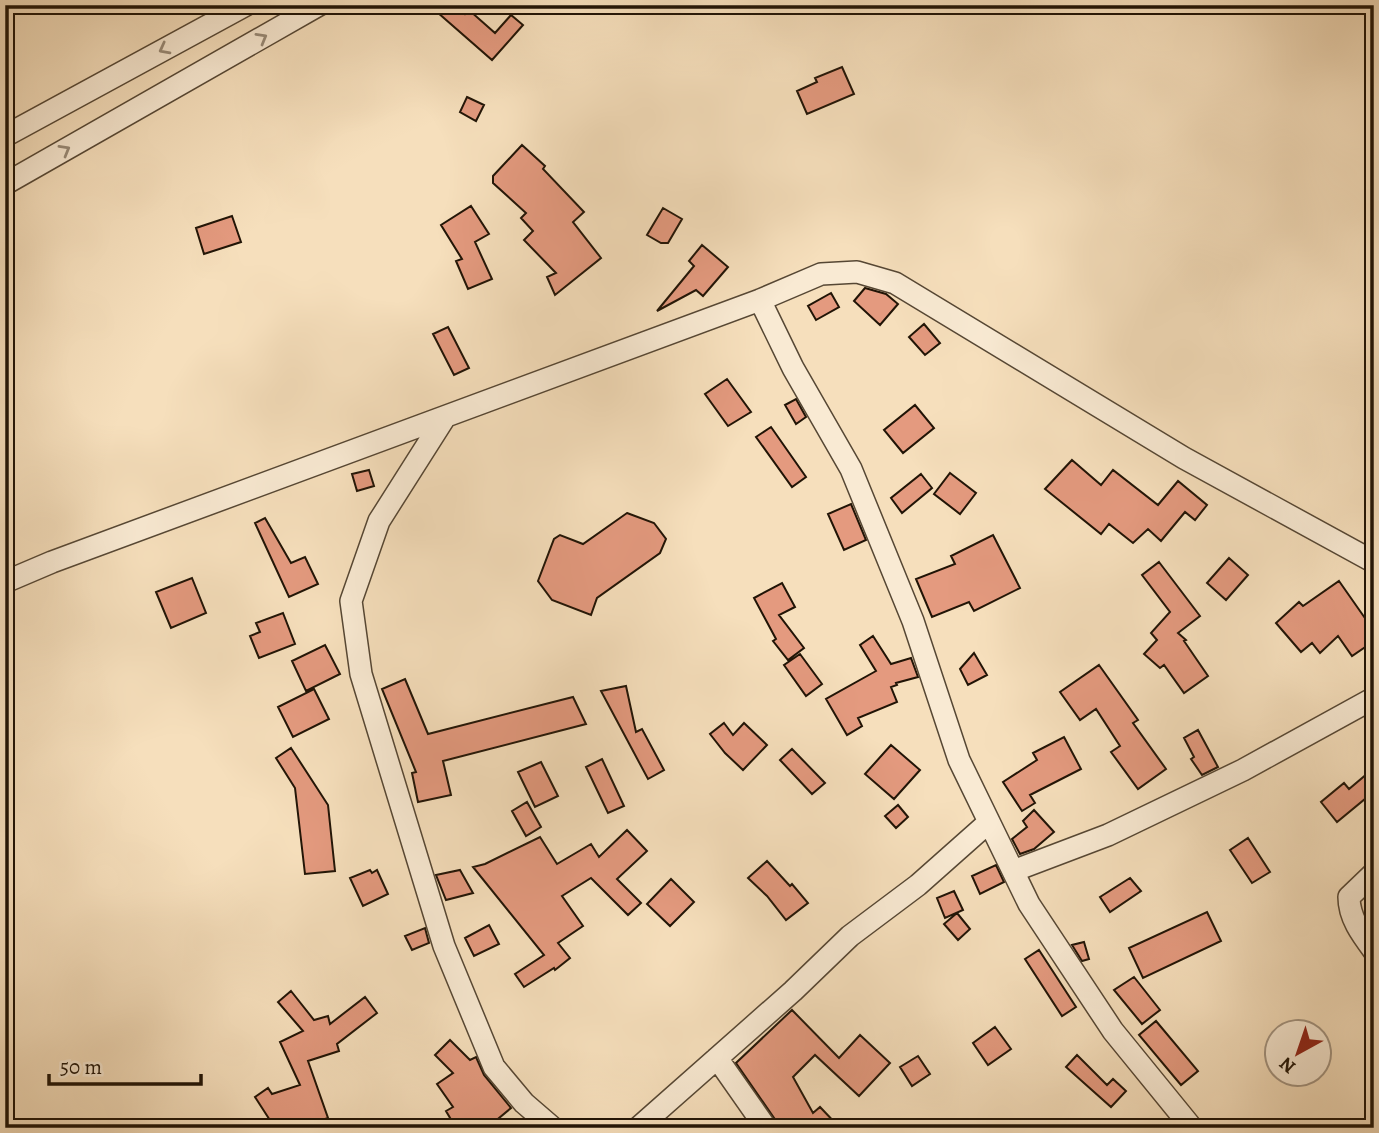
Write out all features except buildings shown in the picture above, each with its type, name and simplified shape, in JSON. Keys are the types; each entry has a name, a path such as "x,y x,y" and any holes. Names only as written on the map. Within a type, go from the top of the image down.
{"street":[{"path":"5,136 246,5"},
{"path":"5,184 319,5"},
{"path":"5,582 760,300 821,274 857,272 895,283 1184,458 1374,562"},
{"path":"760,300 793,368 850,469 913,621 959,760 1029,904 1113,1031 1192,1128"},
{"path":"445,417 379,521 351,601 361,674 444,946 494,1067 524,1103 553,1128"},
{"path":"1013,871 1108,835 1243,770 1374,698"},
{"path":"638,1128 793,991 850,936 918,886 989,822"},
{"path":"1374,873 1349,898 1349,909 1360,932 1374,951"},
{"path":"717,1058 766,1128"}]}
